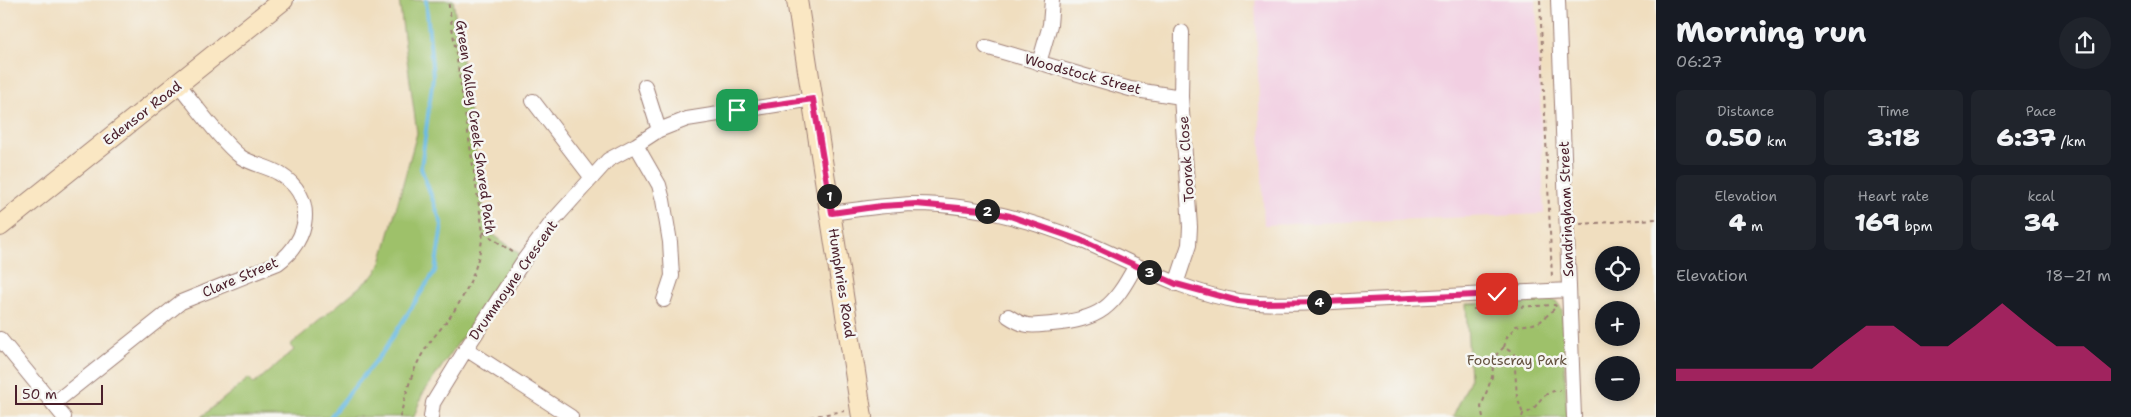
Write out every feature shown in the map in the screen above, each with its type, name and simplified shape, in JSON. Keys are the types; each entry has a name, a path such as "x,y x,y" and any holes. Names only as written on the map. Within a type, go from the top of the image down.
{"main road":[{"name":"Edensor Road","path":"0,226 283,0"},
{"name":"Humphries Road","path":"797,0 832,213 854,413"}],"street":[{"path":"1039,63 1050,25 1052,0"},
{"name":"Sandringham Street","path":"1558,0 1574,417"},
{"name":"Toorak Close","path":"1176,284 1189,246 1190,227 1181,97 1182,32"},
{"name":"Woodstock Street","path":"986,47 1130,89 1181,97"},
{"name":"Clare Street","path":"53,404 181,302 278,263 297,245 302,234 305,224 304,211 301,198 295,188 279,173 241,157 178,84"},
{"path":"645,86 659,130"},
{"name":"Drummoyne Crescent","path":"431,417 433,404 524,260 552,222 608,160 659,130 688,119 813,99"},
{"path":"533,101 592,178"},
{"path":"636,145 659,186 663,200 670,242 672,276 664,300"},
{"path":"832,213 881,206 916,204 981,210 1010,216 1040,225 1136,265 1176,284 1238,301 1259,303 1325,302 1569,290"},
{"path":"1008,316 1021,325 1036,326 1078,322 1097,315 1114,300 1136,265"},
{"path":"0,339 64,417"},
{"path":"466,349 571,417"}],"path":[{"name":"Green Valley Creek Shared Path","path":"400,417 415,368 426,348 454,312 466,292 479,258 482,232 448,0"},
{"path":"1540,0 1552,280"},
{"path":"1580,229 1580,223 1656,219"},
{"path":"482,232 524,260"},
{"path":"1483,417 1481,407 1492,377 1494,357 1504,347 1507,337 1516,326 1541,321 1554,309 1556,301"},
{"path":"1504,347 1514,354 1517,397 1522,416 1532,412 1538,402 1550,391 1572,390"},
{"path":"810,417 854,413"}],"shaded area":[{"path":"1255,0 1536,0 1544,214 1264,225"}],"green space":[{"path":"399,0 453,0 487,230 520,254 422,395 414,417 201,417 249,378 254,384 294,350 290,345 375,274 381,263 417,133"},
{"name":"Footscray Park","path":"1556,301 1562,309 1567,417 1453,417 1470,380 1466,304"}],"waterway":[{"path":"330,417 383,352 435,271 442,225 421,168 433,77 426,0"}],"route":[{"path":"737,110 813,99 832,213 881,206 916,204 981,210 1010,216 1080,240 1176,284 1238,301 1259,303 1325,302 1497,294"}]}
